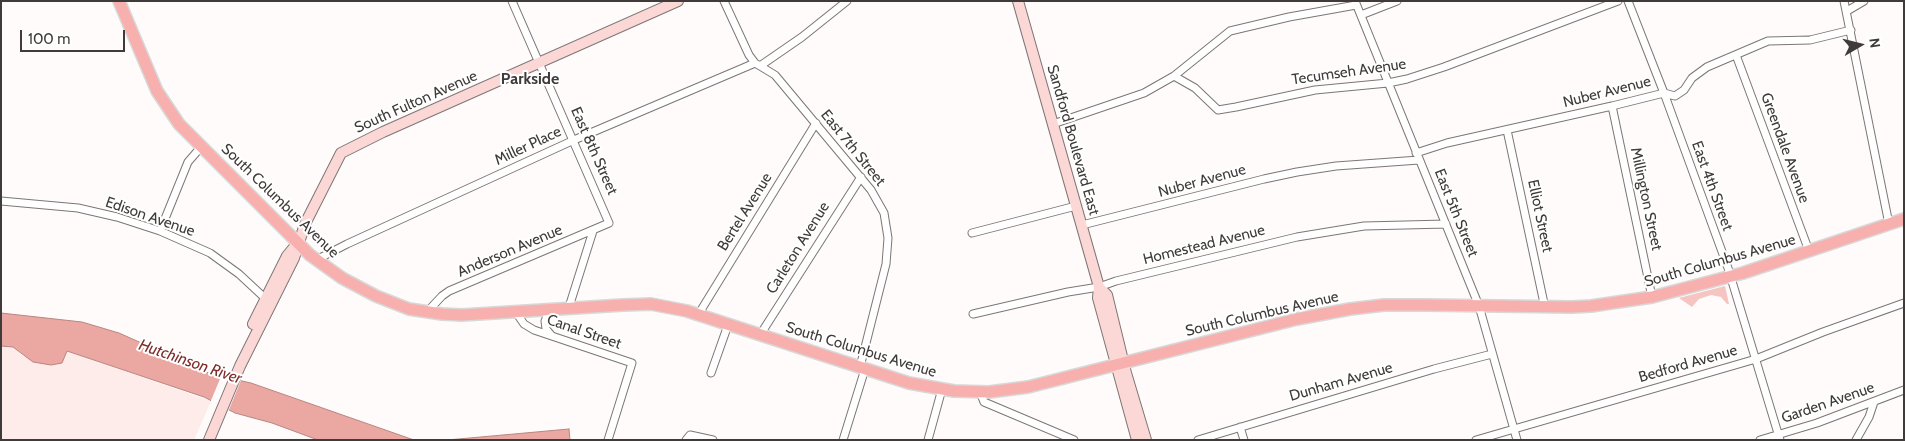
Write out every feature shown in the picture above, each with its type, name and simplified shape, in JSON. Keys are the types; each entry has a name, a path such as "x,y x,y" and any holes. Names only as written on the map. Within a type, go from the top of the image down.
{"main road":[{"name":"South Columbus Avenue","path":"119,1 157,91 176,120 316,260 342,278 370,293 409,309 462,315 555,308 651,304 698,314 909,383 942,389 980,392 1028,387 1297,319 1350,309 1401,305 1545,308 1591,306 1652,297 1731,276 1904,218"},
{"name":"South Fulton Avenue","path":"206,439 268,301 294,258 298,243 319,195 341,153 678,1"},
{"name":"Sandford Boulevard East","path":"1018,1 1099,288 1107,295 1137,440"},
{"name":"Sandford Boulevard East","path":"1120,364 1146,440"}],"street":[{"name":"East 8th Street","path":"512,1 609,223"},
{"name":"East 7th Street","path":"724,1 749,55 758,64 775,75 861,177 884,213 889,246 886,264 863,368 843,440"},
{"name":"Miller Place","path":"316,260 574,140 758,64 802,37 847,1"},
{"path":"1361,15 1397,1"},
{"name":"Tecumseh Avenue","path":"1174,76 1194,88 1218,110 1236,108 1315,90 1388,83 1444,67 1618,1"},
{"name":"East 4th Street","path":"1628,1 1731,276 1779,437"},
{"path":"1844,1 1889,224"},
{"path":"1847,11 1864,1"},
{"path":"1053,124 1144,93 1174,76 1230,31 1356,3"},
{"name":"East 5th Street","path":"1356,3 1479,306 1517,440"},
{"name":"Nuber Avenue","path":"1082,225 1264,179 1336,166 1418,157 1447,143 1664,93 1675,96 1684,90 1692,78 1707,67 1768,41 1810,40 1851,30"},
{"name":"Greendale Avenue","path":"1736,55 1809,251"},
{"name":"Millington Street","path":"1612,106 1652,297"},
{"name":"Bertel Avenue","path":"698,314 816,123"},
{"name":"Elliot Street","path":"1506,130 1545,308"},
{"path":"160,232 188,162 201,147"},
{"name":"Carleton Avenue","path":"760,335 861,177"},
{"name":"Edison Avenue","path":"1,200 78,208 160,232 210,253 239,274 268,301"},
{"path":"972,233 1076,206"},
{"name":"Anderson Avenue","path":"427,312 442,296 449,292 609,223"},
{"name":"Homestead Avenue","path":"973,314 1068,292 1099,288 1116,281 1297,237 1364,226 1446,224"},
{"path":"570,308 593,231"},
{"name":"Bedford Avenue","path":"1476,440 1756,359 1823,332 1904,303"},
{"path":"551,336 546,329 544,321 555,308"},
{"name":"Canal Street","path":"515,311 524,324 551,336 632,363 608,440"},
{"path":"711,373 728,325"},
{"name":"Dunham Avenue","path":"1198,440 1492,354"},
{"path":"928,440 942,389"},
{"name":"Garden Avenue","path":"1760,440 1779,437 1904,390"},
{"path":"980,392 984,402 1074,440"},
{"path":"1856,440 1869,417 1874,402"},
{"path":"1240,427 1244,440"},
{"path":"686,440 690,435 713,440"}],"shaded area":[{"path":"1725,286 1729,304 1721,297 1711,295 1699,299 1692,307 1679,298"},
{"path":"1,313 82,322 119,333 211,374 251,383 414,440 318,440 272,423 235,413 204,397 67,351 62,363 51,365 33,362 13,347 1,346"},
{"path":"1,346 13,347 23,356 66,351 211,401 194,440 1,440"},
{"path":"569,429 570,440 447,440 514,434"}],"pier":[{"path":"222,374 242,378 228,412 210,403"}],"district":[{"name":"Parkside","path":"530,79"}],"water label":[{"name":"Hutchinson River","path":"190,362"}]}
